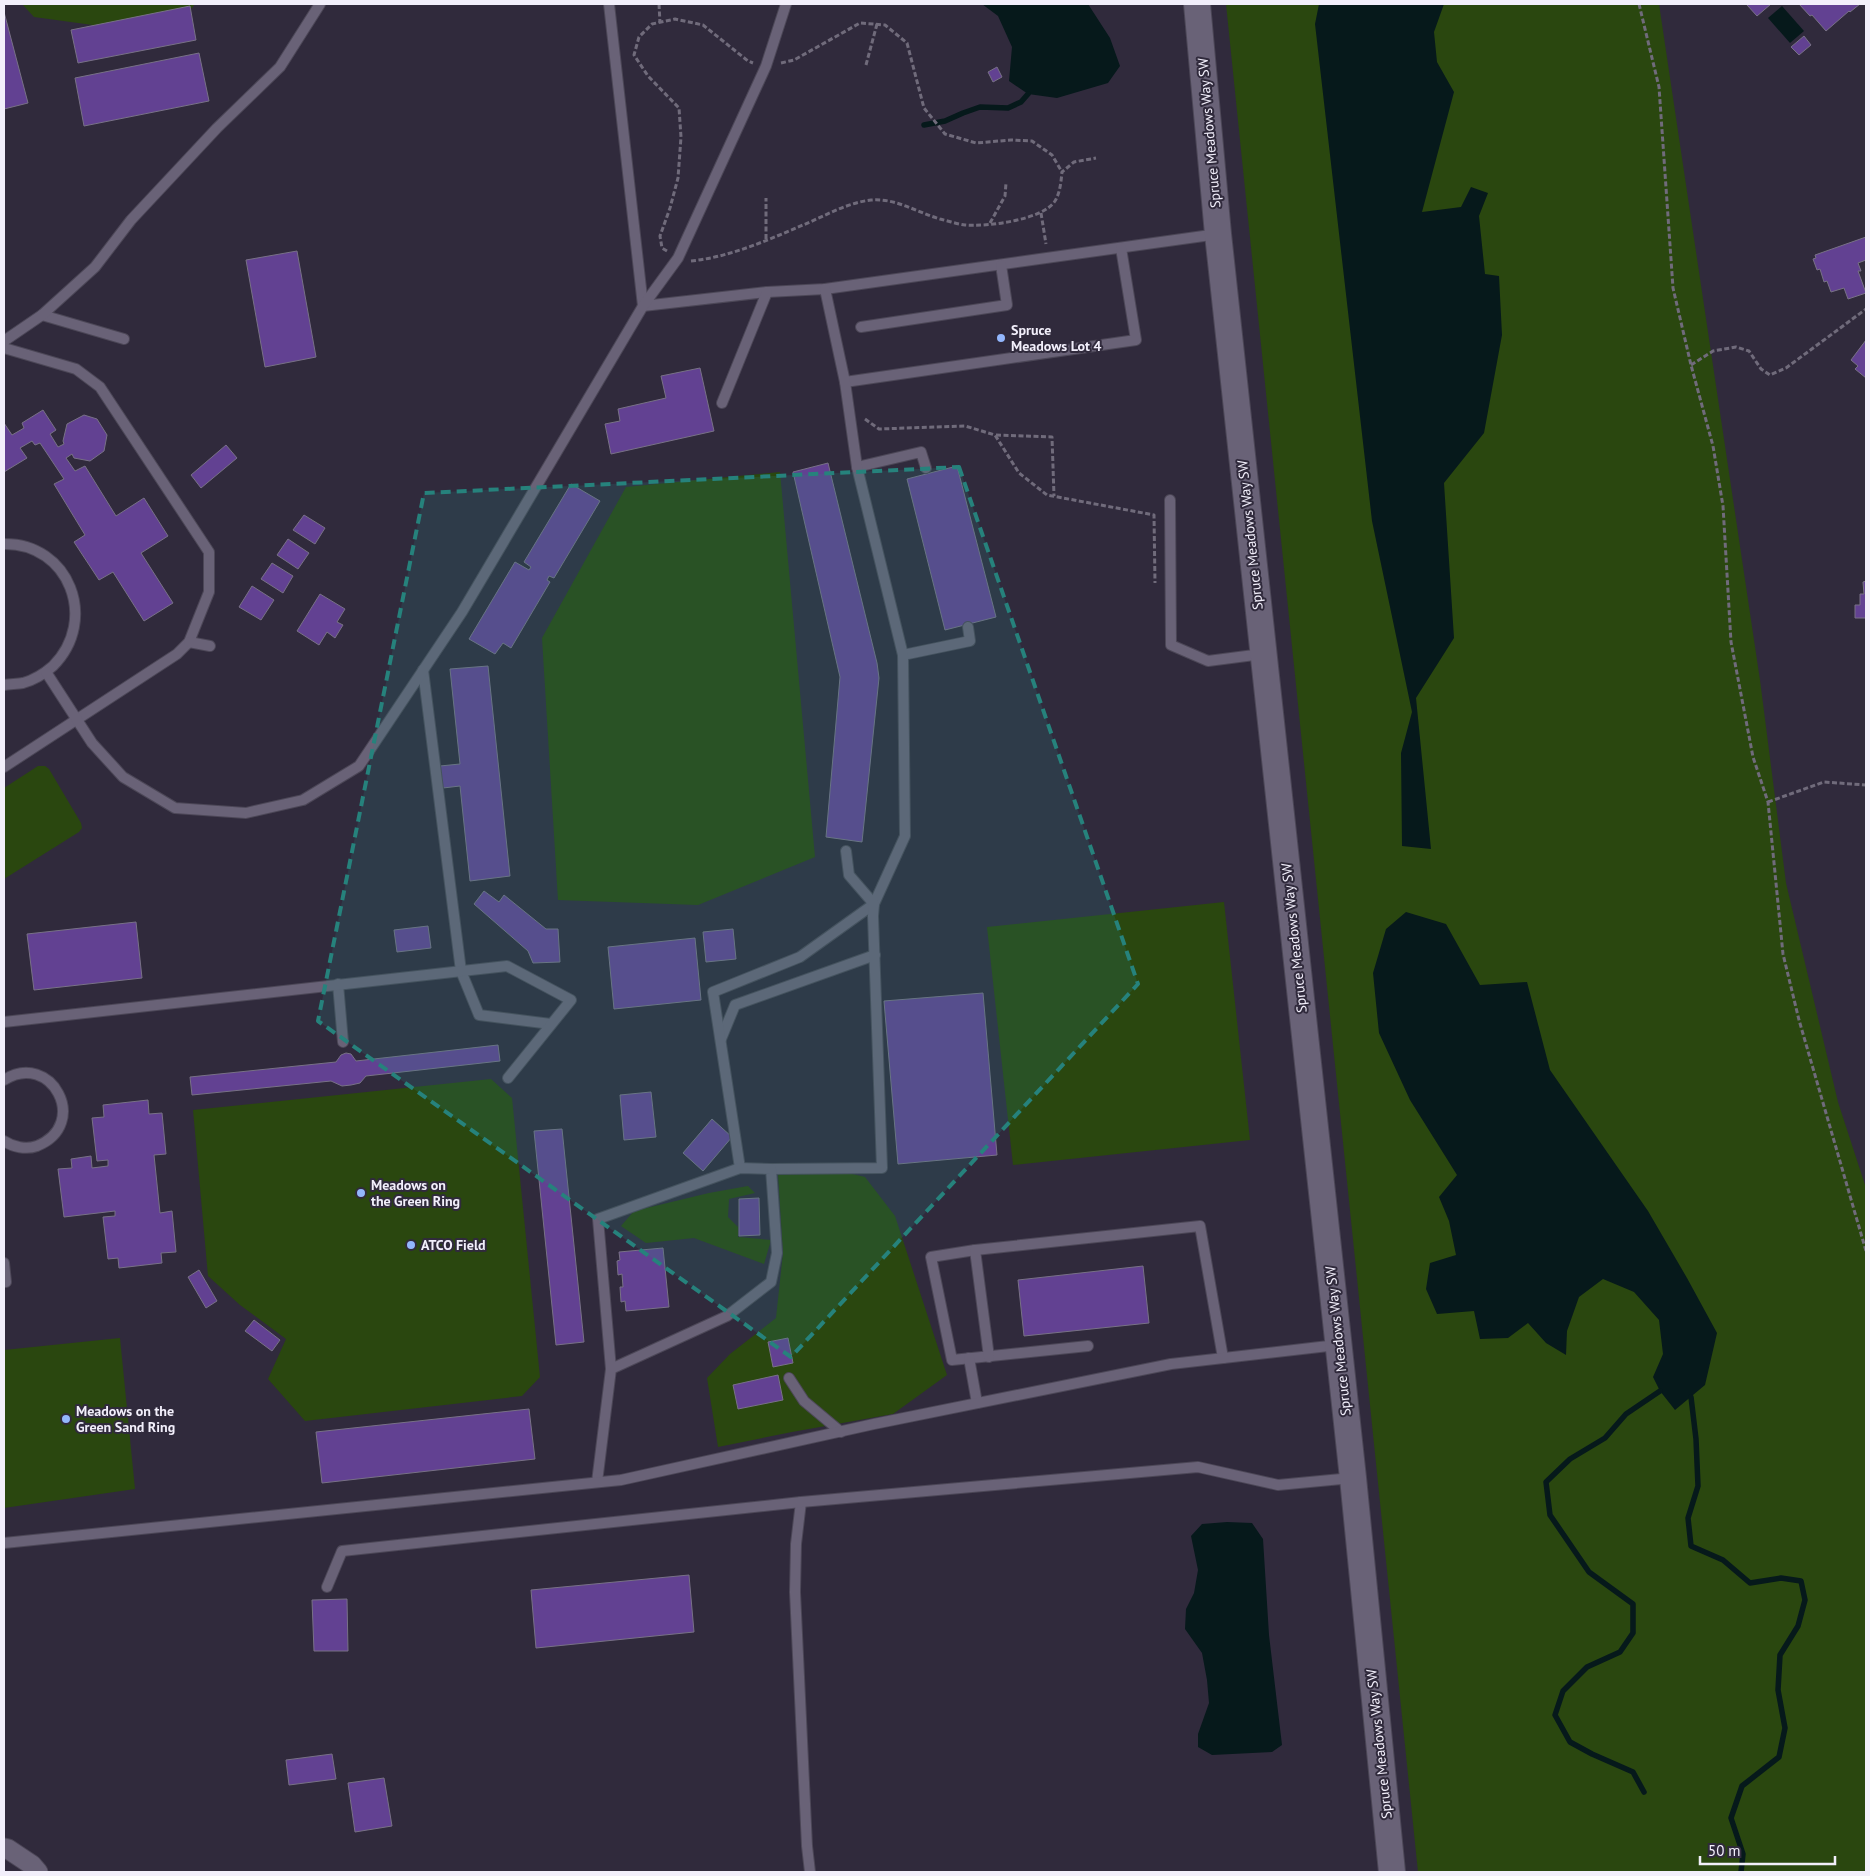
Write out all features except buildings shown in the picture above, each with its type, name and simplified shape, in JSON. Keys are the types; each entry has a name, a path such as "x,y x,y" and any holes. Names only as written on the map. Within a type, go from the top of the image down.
{"main road":[{"name":"Spruce Meadows Way SW","path":"1197,4 1218,234 1338,1344 1392,1872"}],"street":[{"path":"4,1848 32,1865 38,1872"}],"lane":[{"path":"4,340 42,315 95,267 144,206 217,128 280,67 320,4"},
{"path":"609,4 643,306"},
{"path":"46,672 92,743 123,777 174,808 246,813 303,800 358,766 462,612 643,306 678,258 766,66 786,4"},
{"path":"643,306 767,292 825,289 1218,234"},
{"path":"845,382 1136,340 1121,248"},
{"path":"861,327 1007,305 1001,264"},
{"path":"596,1482 611,1369 598,1219 740,1168 882,1168 873,916 874,904 905,836 903,655 857,467 845,382 825,289"},
{"path":"722,403 767,292"},
{"path":"42,315 124,339"},
{"path":"4,348 76,369 100,387 209,552 209,592 189,642 177,654 4,767"},
{"path":"857,467 921,452 926,468"},
{"path":"1170,500 1172,645 1208,661 1262,654"},
{"path":"4,544 28,547 48,558 63,574 73,593 76,615 72,637 62,656 46,672 24,683 4,685"},
{"path":"903,655 970,641 968,628"},
{"path":"189,642 210,646"},
{"path":"423,670 461,971 479,1015 551,1024"},
{"path":"846,851 848,875 874,904"},
{"path":"740,1168 713,992 800,957 874,904"},
{"path":"720,1040 735,1005 875,954"},
{"path":"4,1022 507,966 571,1000 508,1078"},
{"path":"338,984 343,1042"},
{"path":"4,1080 16,1074 40,1075 50,1081 58,1090 62,1101 63,1113 61,1124 54,1135 45,1142 33,1147 20,1148 4,1141"},
{"path":"611,1369 727,1316 771,1282 777,1253 771,1169"},
{"path":"1088,1346 952,1360 931,1256 1200,1226 1223,1358"},
{"path":"974,1250 989,1357"},
{"path":"4,1263 6,1282 4,1282"},
{"path":"4,1542 621,1480 977,1403 1171,1364 1338,1344"},
{"path":"969,1358 977,1403"},
{"path":"789,1378 804,1401 841,1432"},
{"path":"327,1587 342,1551 801,1502 1198,1467 1278,1485 1352,1478"},
{"path":"801,1502 796,1544 795,1592 807,1846 810,1872"}],"path":[{"path":"659,4 660,22"},
{"path":"1639,4 1659,87 1673,288 1713,446 1723,506 1730,642 1753,757 1768,802 1783,954 1799,1020 1866,1251"},
{"path":"675,19 703,25 748,61 766,66 794,60 860,23 885,25 907,43 924,108 945,134 976,143 1011,140 1032,141 1052,155 1062,172 1060,190 1054,202 1041,213 990,224 967,225 939,219 900,203 872,200 842,207 803,225 708,259 689,261 678,258 662,248 660,236 678,178 681,137 680,108 648,76 634,56 639,36 652,24 660,22 675,19"},
{"path":"866,66 878,24"},
{"path":"1062,172 1074,162 1096,158"},
{"path":"990,224 1005,196 1006,183"},
{"path":"766,198 766,239"},
{"path":"1041,213 1047,252"},
{"path":"1691,365 1713,351 1736,346 1749,352 1761,369 1770,375 1786,368 1866,309"},
{"path":"848,407 879,429 965,426 995,435 1052,437 1054,496"},
{"path":"995,435 1020,473 1046,495 1154,515 1155,583"},
{"path":"1768,802 1824,782 1866,785"}],"highlighted area":[{"path":"959,467 1138,984 791,1357 318,1021 424,493"}],"green space":[{"path":"22,4 195,4 192,8 100,26 34,17"},
{"path":"1226,4 1659,4 1760,680 1786,883 1838,1102 1866,1188 1866,1872 1418,1872"},
{"path":"780,472 815,857 698,905 558,900 542,638 626,487"},
{"path":"38,766 45,766 49,769 81,823 82,828 79,832 4,879 4,788"},
{"path":"1224,902 1250,1140 1013,1165 987,927"},
{"name":"Meadows on the Green Ring","path":"491,1079 512,1098 540,1377 522,1396 305,1421 268,1379 286,1339 240,1305 208,1276 193,1110"},
{"path":"819,1166 865,1177 895,1216 947,1375 893,1414 718,1447 707,1378 730,1354 776,1318 783,1253 778,1174"},
{"path":"748,1186 755,1193 729,1199 728,1217 738,1227 738,1237 771,1240 764,1264 694,1238 646,1243 621,1226 634,1211 709,1193"},
{"name":"Meadows on the Green Sand Ring","path":"120,1338 135,1489 4,1508 4,1350"}],"shaded area":[{"path":"982,4 1088,4 1110,38 1120,66 1108,83 1057,98 1028,94 1009,81 1012,47 998,16"},
{"path":"1319,4 1444,4 1434,32 1437,62 1454,92 1422,212 1461,207 1471,187 1488,193 1479,216 1485,274 1499,276 1502,335 1484,433 1444,483 1454,638 1416,698 1431,849 1402,846 1401,753 1412,712 1372,521 1315,24"},
{"path":"1782,6 1804,31 1790,43 1768,18"},
{"path":"1406,912 1446,924 1480,985 1527,982 1550,1070 1648,1211 1717,1333 1705,1385 1675,1410 1660,1391 1653,1377 1663,1354 1659,1320 1634,1292 1603,1279 1579,1297 1567,1331 1566,1355 1546,1343 1528,1323 1508,1338 1480,1339 1474,1311 1437,1314 1426,1289 1430,1263 1456,1255 1449,1221 1439,1197 1457,1175 1410,1100 1379,1033 1373,973 1386,929"},
{"path":"1252,1523 1263,1539 1269,1635 1282,1745 1272,1752 1212,1755 1198,1747 1198,1734 1209,1703 1202,1653 1185,1629 1186,1609 1194,1593 1198,1570 1191,1536 1202,1524"}],"waterway":[{"path":"924,125 945,121 980,107 1008,108 1021,102 1028,94"},
{"path":"1644,1792 1633,1772 1570,1742 1555,1715 1563,1691 1587,1667 1620,1652 1633,1633 1633,1604 1589,1572 1550,1515 1546,1482 1570,1459 1605,1438 1626,1414 1660,1391"},
{"path":"1691,1397 1696,1439 1698,1486 1688,1518 1691,1546 1723,1560 1750,1583 1781,1578 1801,1581 1805,1600 1798,1626 1780,1655 1778,1690 1785,1728 1779,1757 1742,1786 1731,1818 1743,1854 1741,1872"}],"place":[{"name":"Spruce Meadows Lot 4","path":"1001,338"},
{"name":"Meadows on the Green Ring","path":"361,1193"},
{"name":"ATCO Field","path":"411,1245"},
{"name":"Meadows on the Green Sand Ring","path":"66,1419"}]}
